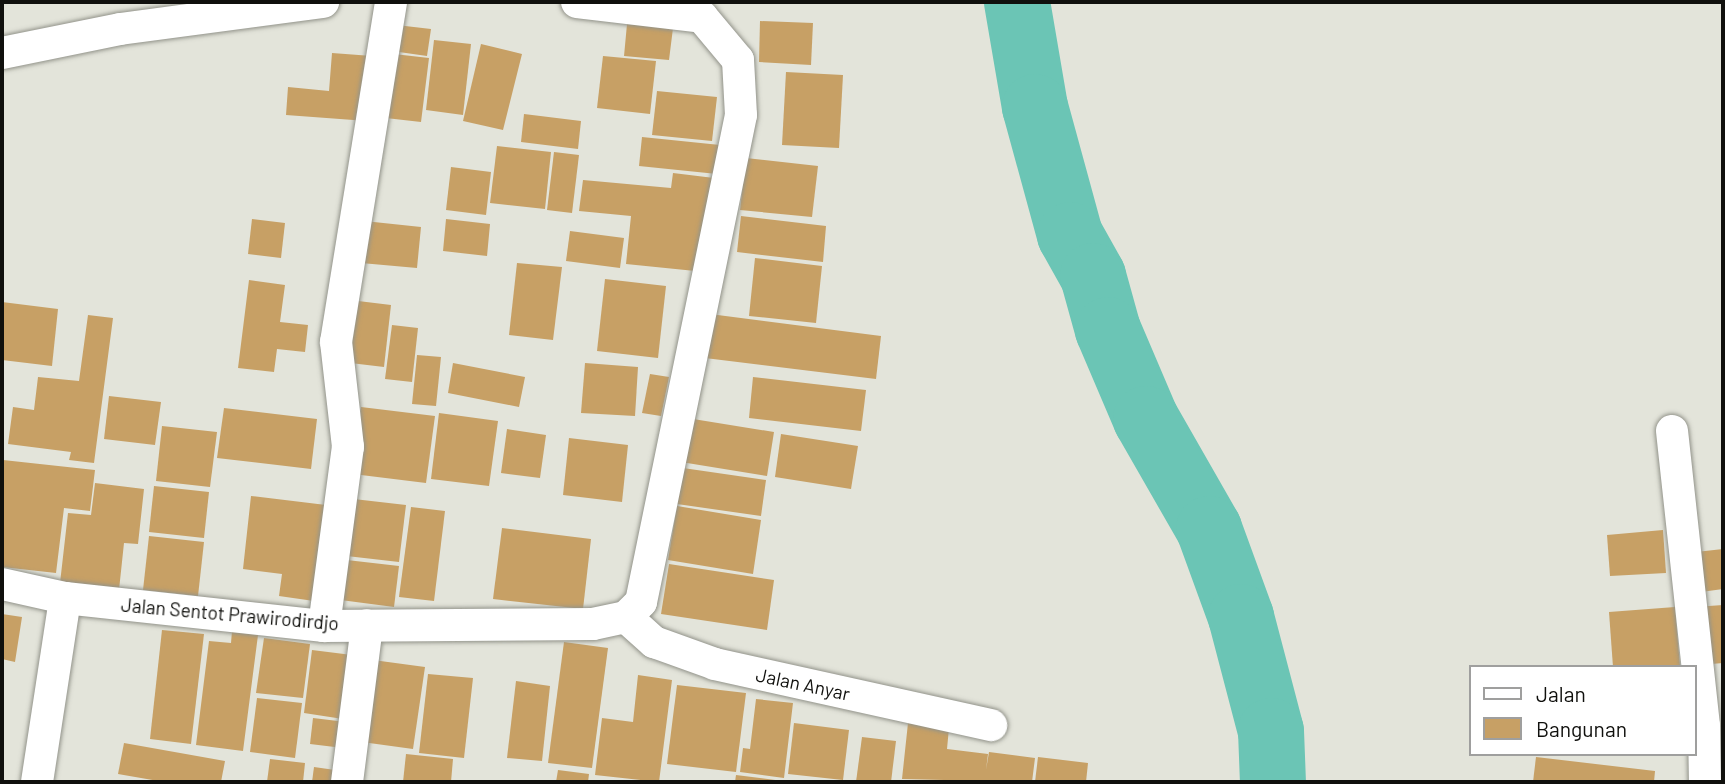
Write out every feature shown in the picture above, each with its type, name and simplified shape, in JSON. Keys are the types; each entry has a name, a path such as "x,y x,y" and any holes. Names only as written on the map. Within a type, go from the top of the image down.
{"street":[{"path":"2,54 120,29 268,4 323,2"},
{"path":"324,626 348,447 336,342 391,2"},
{"path":"597,3 702,17 738,60 741,115 641,602 626,617"},
{"path":"1672,431 1714,726 1705,782"},
{"name":"Jalan Sentot Prawirodirdjo","path":"2,584 65,598 324,626 593,624 626,617"},
{"path":"37,782 65,598"},
{"name":"Jalan Anyar","path":"626,617 654,642 715,664 991,725"},
{"path":"348,782 367,625"}],"building":[{"path":"760,21 813,23 811,65 759,62"},
{"path":"388,24 431,29 427,56 385,50"},
{"path":"627,24 673,28 669,60 624,56"},
{"path":"434,40 471,44 463,115 426,110"},
{"path":"481,44 522,54 503,130 463,121"},
{"path":"332,53 372,56 367,121 286,115 288,87 329,91"},
{"path":"385,53 429,58 421,122 377,117"},
{"path":"603,56 656,61 650,114 597,108"},
{"path":"786,72 843,75 839,148 782,145"},
{"path":"657,91 717,97 712,141 652,135"},
{"path":"524,114 581,121 578,149 521,142"},
{"path":"642,137 720,145 717,174 639,166"},
{"path":"497,146 551,152 545,209 490,203"},
{"path":"554,152 579,155 572,213 547,210"},
{"path":"746,158 818,166 812,217 740,210"},
{"path":"451,167 491,172 486,215 446,210"},
{"path":"673,173 714,178 705,272 626,264 631,216 579,211 583,180 671,188"},
{"path":"741,216 826,226 823,262 737,252"},
{"path":"252,219 285,223 281,258 248,254"},
{"path":"446,219 490,224 487,256 443,251"},
{"path":"355,220 421,227 417,268 350,262"},
{"path":"570,231 624,238 620,268 566,261"},
{"path":"755,258 822,266 816,323 749,316"},
{"path":"517,263 562,267 553,340 509,335"},
{"path":"605,279 666,286 658,358 597,351"},
{"path":"249,280 285,285 280,322 308,325 305,352 277,349 274,372 238,368"},
{"path":"350,300 391,305 384,367 342,362"},
{"path":"2,302 58,309 52,366 2,360"},
{"path":"710,314 881,336 876,379 705,358"},
{"path":"88,315 113,318 94,463 69,460 71,452 8,444 13,407 34,410 38,377 79,381"},
{"path":"392,325 418,328 412,382 385,379"},
{"path":"417,355 441,357 436,406 412,404"},
{"path":"453,363 525,377 519,407 448,393"},
{"path":"585,363 638,367 635,416 581,413"},
{"path":"650,374 669,377 661,416 642,413"},
{"path":"753,377 866,390 861,431 749,418"},
{"path":"109,396 161,402 155,445 104,439"},
{"path":"361,407 435,416 426,483 353,474"},
{"path":"224,408 317,419 311,469 217,458"},
{"path":"439,413 498,421 489,486 431,479"},
{"path":"687,418 774,432 767,476 681,462"},
{"path":"162,426 217,432 210,487 156,481"},
{"path":"507,429 546,435 540,478 501,473"},
{"path":"781,434 858,446 851,489 775,477"},
{"path":"569,438 628,445 622,502 563,495"},
{"path":"3,460 95,470 90,511 64,508 56,573 2,567"},
{"path":"683,468 766,480 761,516 677,504"},
{"path":"95,483 144,489 138,544 124,543 119,590 60,583 68,513 91,515"},
{"path":"154,486 209,492 204,538 149,532"},
{"path":"251,496 326,505 314,601 279,596 282,574 243,569"},
{"path":"345,498 406,505 399,562 338,555"},
{"path":"677,506 761,520 753,574 668,560"},
{"path":"411,507 445,511 434,601 399,597"},
{"path":"502,528 591,539 583,609 493,599"},
{"path":"1663,530 1666,573 1610,576 1607,535"},
{"path":"149,536 204,542 198,596 143,590"},
{"path":"1723,549 1723,589 1701,592 1696,552"},
{"path":"338,559 399,566 394,607 333,599"},
{"path":"669,564 774,580 767,630 661,614"},
{"path":"1723,605 1723,663 1699,665 1695,607"},
{"path":"1675,607 1680,665 1613,665 1609,612"},
{"path":"2,614 22,617 15,662 2,659"},
{"path":"162,630 204,634 191,744 150,739"},
{"path":"232,631 258,635 243,751 196,745 209,641 231,643"},
{"path":"264,638 310,644 303,698 256,693"},
{"path":"564,642 608,648 592,768 548,763"},
{"path":"312,650 352,655 343,719 304,713"},
{"path":"373,660 425,667 413,749 362,742"},
{"path":"428,674 473,678 464,758 419,753"},
{"path":"638,675 672,680 659,782 595,775 602,718 633,722"},
{"path":"516,681 550,686 542,761 507,758"},
{"path":"677,685 746,693 736,772 667,764"},
{"path":"257,698 302,703 295,758 250,752"},
{"path":"756,699 793,703 784,778 740,772 743,748 750,749"},
{"path":"313,718 346,722 343,748 310,744"},
{"path":"794,723 849,730 843,780 788,774"},
{"path":"908,723 949,728 947,749 988,754 986,770 989,752 1035,758 1032,782 902,779"},
{"path":"862,737 896,741 891,782 856,782"},
{"path":"124,743 225,761 221,782 164,782 118,774"},
{"path":"406,754 453,759 451,782 403,782"},
{"path":"1038,757 1088,763 1086,782 1035,782"},
{"path":"1536,757 1655,771 1654,782 1533,782"},
{"path":"270,759 305,763 303,782 267,782"},
{"path":"314,767 335,770 333,782 312,782"},
{"path":"558,770 589,774 588,782 556,782"},
{"path":"736,775 783,781 783,782 735,782"}],"waterway":[{"path":"1017,2 1035,107 1070,235 1093,276 1108,330 1146,419 1209,529 1241,617 1271,731 1273,782"}]}
